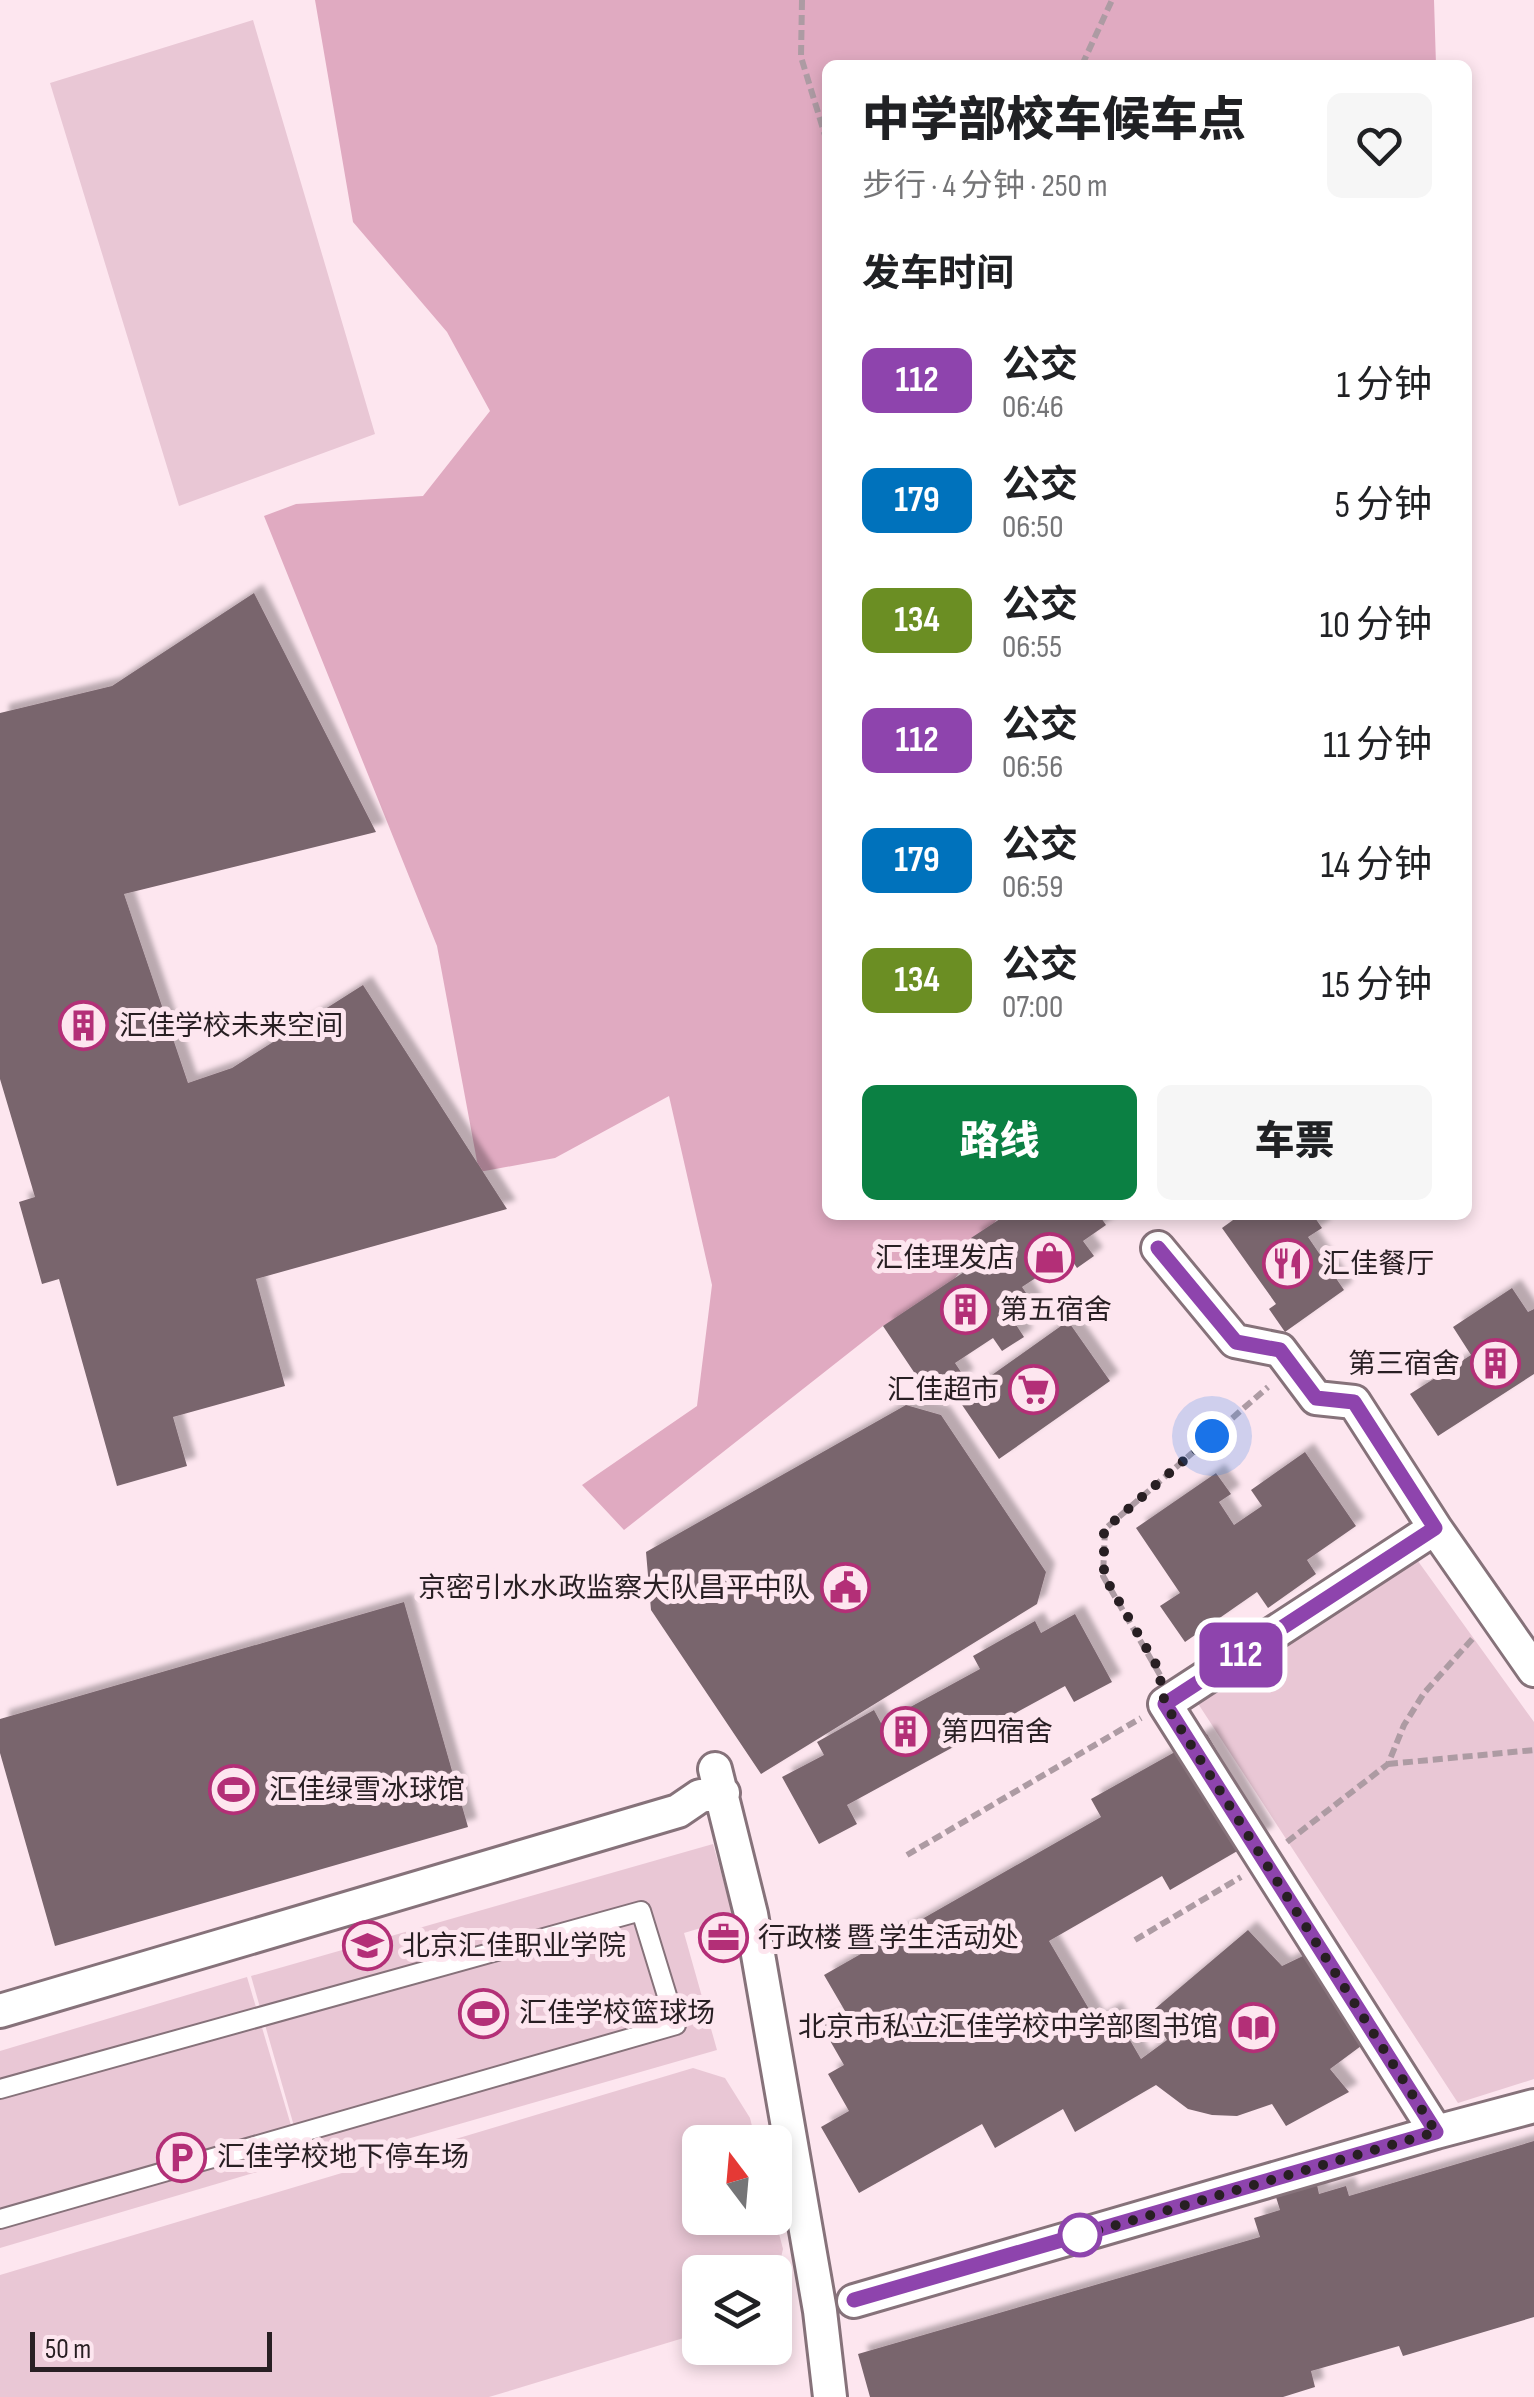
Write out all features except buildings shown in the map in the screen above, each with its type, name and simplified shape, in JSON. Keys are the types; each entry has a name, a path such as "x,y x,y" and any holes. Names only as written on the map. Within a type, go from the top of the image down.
{"street":[{"path":"1158,1248 1236,1342 1280,1350 1316,1398 1354,1402 1435,1528 1534,1670"},
{"path":"1435,1528 1165,1704 1436,2132"},
{"path":"0,2011 678,1811 719,1781 751,1914 820,2310 830,2397"},
{"path":"854,2300 1534,2106"}],"lane":[{"path":"0,2089 641,1911 676,2025 0,2220"}],"path":[{"path":"802,0 801,57 822,125"},
{"path":"1084,60 1112,0"},
{"path":"907,1856 1165,1704 1158,1668 1104,1576 1104,1530 1292,1367"},
{"path":"1136,1940 1265,1862 1388,1764 1404,1725 1424,1693 1496,1615"},
{"path":"1388,1764 1534,1750"}],"shaded area":[{"path":"315,0 1434,0 1436,60 822,60 822,1220 996,1220 941,1298 883,1326 624,1530 582,1485 697,1406 712,1285 669,1096 555,1158 479,1172 437,946 264,516 296,504 423,496 490,411 447,332 353,222"},
{"path":"253,20 375,434 179,506 50,83"},
{"path":"1415,1557 1534,1722 1534,2079 1458,2103 1197,1702"},
{"name":"汇佳学校篮球场","path":"713,1844 734,1918 684,1933 717,2050 306,2168 251,1976"},
{"path":"247,1977 301,2159 0,2248 0,2051"},
{"path":"693,2068 725,2078 752,2125 682,2125 682,2235 779,2235 783,2249 782,2255 682,2255 682,2338 489,2397 0,2397 0,2275"}],"bus line":[{"name":"112","path":"854,2300 1436,2132 1165,1704 1435,1528 1354,1402 1316,1398 1280,1350 1236,1342 1158,1248"}],"place":[{"name":"汇佳学校未来空间","path":"84,1026"},
{"name":"汇佳理发店","path":"1050,1258"},
{"name":"汇佳餐厅","path":"1287,1264"},
{"name":"第五宿舍","path":"965,1310"},
{"name":"第三宿舍","path":"1495,1364"},
{"name":"汇佳超市","path":"1034,1390"},
{"name":"京密引水水政监察大队昌平中队","path":"845,1588"},
{"name":"第四宿舍","path":"906,1732"},
{"name":"汇佳绿雪冰球馆","path":"234,1790"},
{"name":"行政楼 暨 学生活动处","path":"723,1938"},
{"name":"北京汇佳职业学院","path":"367,1946"},
{"name":"汇佳学校篮球场","path":"484,2013"},
{"name":"北京市私立汇佳学校中学部图书馆","path":"1253,2027"},
{"name":"汇佳学校地下停车场","path":"182,2157"}],"route":[{"path":"1080,2235 1072,2238 1436,2132 1165,1704 1158,1668 1104,1576 1104,1530 1212,1436"}]}
